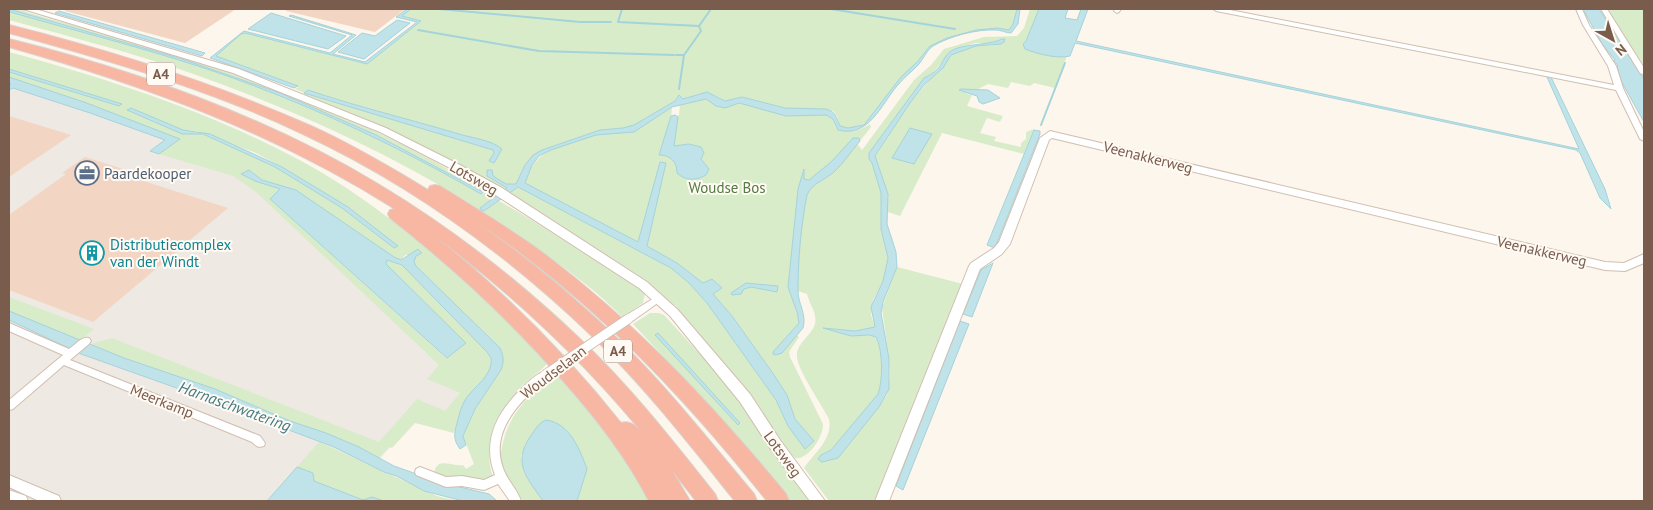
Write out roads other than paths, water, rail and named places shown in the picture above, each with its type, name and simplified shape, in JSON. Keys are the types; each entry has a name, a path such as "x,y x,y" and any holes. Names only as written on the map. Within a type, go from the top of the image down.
{"highway":[{"name":"A4","path":"9,28 178,79 309,131 470,217 565,278 641,346 716,425 779,501"},
{"name":"A4","path":"9,44 118,76 192,102 295,146 321,166 497,275 576,346 670,451 708,501"},
{"name":"A4","path":"470,217 599,332 694,434 747,501"},
{"name":"A4","path":"439,238 563,367 628,447 645,473 659,501"},
{"name":"A4","path":"563,367 585,383 659,467 680,501"}],"street":[{"name":"Lotsweg","path":"27,9 202,59 290,91 383,130 498,191 643,285 659,298 674,313 745,398 775,444 818,501"},
{"path":"1216,9 1619,88"},
{"path":"1568,9 1579,10 1586,25 1612,66 1619,88 1644,139"},
{"path":"1604,9 1644,73"},
{"name":"Veenakkerweg","path":"882,501 975,266 998,251 1004,244 1045,138 1050,134 1605,266 1625,267 1644,258"},
{"name":"Woudselaan","path":"516,501 500,478 494,448 499,427 510,406 525,389 659,298"},
{"name":"Meerkamp","path":"9,327 69,356 256,438 260,442"},
{"path":"9,406 86,341"},
{"path":"420,472 446,482 462,481 484,485 500,478"},
{"path":"9,481 54,501"},
{"path":"9,496 21,501"}],"water":[{"path":"9,9 182,59 280,93 376,135 483,192 481,194 415,158 348,125 245,82 135,47 10,12"},
{"path":"407,9 411,9 402,16 421,21 367,64 245,33 241,34 216,56 298,86 294,88 210,58 244,31 330,53 352,35 289,16 291,15 356,35 333,54 365,62 417,22 396,17"},
{"path":"1017,9 1020,9 1018,24 1011,33 996,30 972,32 955,36 933,46 919,64 897,86 873,118 866,125 858,129 849,131 838,130 833,119 826,115 786,116 739,103 725,108 716,106 706,99 672,107 634,132 596,135 551,150 539,156 532,165 525,183 638,242 660,162 666,163 647,246 677,263 703,283 712,279 722,288 713,294 732,316 772,372 787,395 795,419 814,441 805,449 788,426 776,400 707,303 689,283 671,268 518,187 484,211 480,208 507,188 487,176 487,170 492,170 493,176 506,184 516,184 525,165 533,155 542,150 600,130 634,125 675,101 679,95 683,99 707,92 725,101 742,97 785,108 826,109 834,113 840,126 848,128 864,125 901,77 930,46 947,38 976,30 997,28 1009,30 1013,24"},
{"path":"1039,9 1068,9 1065,18 1077,20 1081,9 1088,9 1076,41 1579,149 1547,77 1551,77 1605,189 1611,209 1600,198 1580,153 1576,150 1075,43 1070,56 1059,57 1041,54 1025,49 1023,44"},
{"path":"1583,9 1599,9 1644,79 1644,122 1620,79 1617,64 1613,61 1615,60 1602,44"},
{"path":"59,11 205,53 202,56 55,13"},
{"path":"271,13 346,36 328,49 248,29"},
{"path":"397,20 410,23 364,59 338,52 362,33 375,36"},
{"path":"1005,39 1001,44 976,46 951,55 943,68 924,85 910,103 875,156 888,194 887,224 896,252 897,267 883,302 881,313 889,359 889,389 879,407 838,458 822,462 818,459 821,455 831,450 878,394 880,388 881,357 876,337 869,335 851,336 823,328 855,331 875,327 871,307 883,281 888,258 881,229 881,193 869,159 869,153 924,78 937,70 950,52 960,47"},
{"path":"9,69 122,104 119,106 9,72"},
{"path":"9,77 84,102 180,139 159,154 150,151 165,140 13,88 9,90 11,84 9,83"},
{"path":"308,90 487,141 502,149 494,163 489,161 494,153 493,150 304,93"},
{"path":"959,90 988,90 1000,98 983,104 979,102 977,96"},
{"path":"131,108 183,130 210,134 282,167 348,207 398,246 394,248 342,208 275,167 203,134 182,134 127,110"},
{"path":"675,115 678,117 674,146 689,144 701,147 704,153 701,159 709,169 706,175 702,177 695,179 684,178 677,173 676,166 670,158 659,155 671,116"},
{"path":"910,128 932,134 914,164 892,158"},
{"path":"1034,130 1040,131 1040,134 995,248 987,245"},
{"path":"853,138 859,138 860,141 838,168 815,185 807,195 799,254 798,279 798,296 804,318 803,328 782,353 773,354 799,323 788,287 798,189 804,169 804,179 809,180 831,162"},
{"path":"249,170 262,180 296,190 394,257 401,260 418,249 422,253 416,256 414,262 416,266 500,348 503,359 501,370 475,409 463,436 466,445 460,449 456,442 456,427 465,400 489,370 491,358 487,352 402,265 387,260 386,264 466,343 447,358 270,199 280,189 255,181 241,174"},
{"path":"993,263 972,317 963,314 981,270"},
{"path":"746,283 778,286 777,292 751,287 744,289 741,294 732,295 731,293"},
{"name":"Harnaschwatering","path":"9,311 124,358 215,389 290,421 326,433 359,447 394,466 439,482 489,494 497,501 463,501 424,491 397,476 384,472 334,447 81,354 9,320"},
{"path":"960,321 969,324 903,490 896,486"},
{"path":"658,333 740,423 738,425 655,335"},
{"path":"546,420 562,426 568,432 573,438 587,469 577,501 543,501 524,471 522,455 525,447 537,427"},
{"path":"297,467 313,473 314,481 363,500 372,497 384,501 267,501"}],"waterway":[{"path":"439,9 580,22 611,22"},
{"path":"622,9 618,22 699,26"},
{"path":"699,26 711,9"},
{"path":"831,9 955,29"},
{"path":"684,55 701,31 699,26"},
{"path":"418,30 539,51 674,55"},
{"path":"676,55 684,55"},
{"path":"679,89 684,55"},
{"path":"1041,125 1065,63"}],"place":[{"name":"Paardekooper","path":"87,173"},
{"name":"Distributiecomplex van der Windt","path":"92,253"}],"park label":[{"name":"Woudse Bos","path":"727,187"}]}
